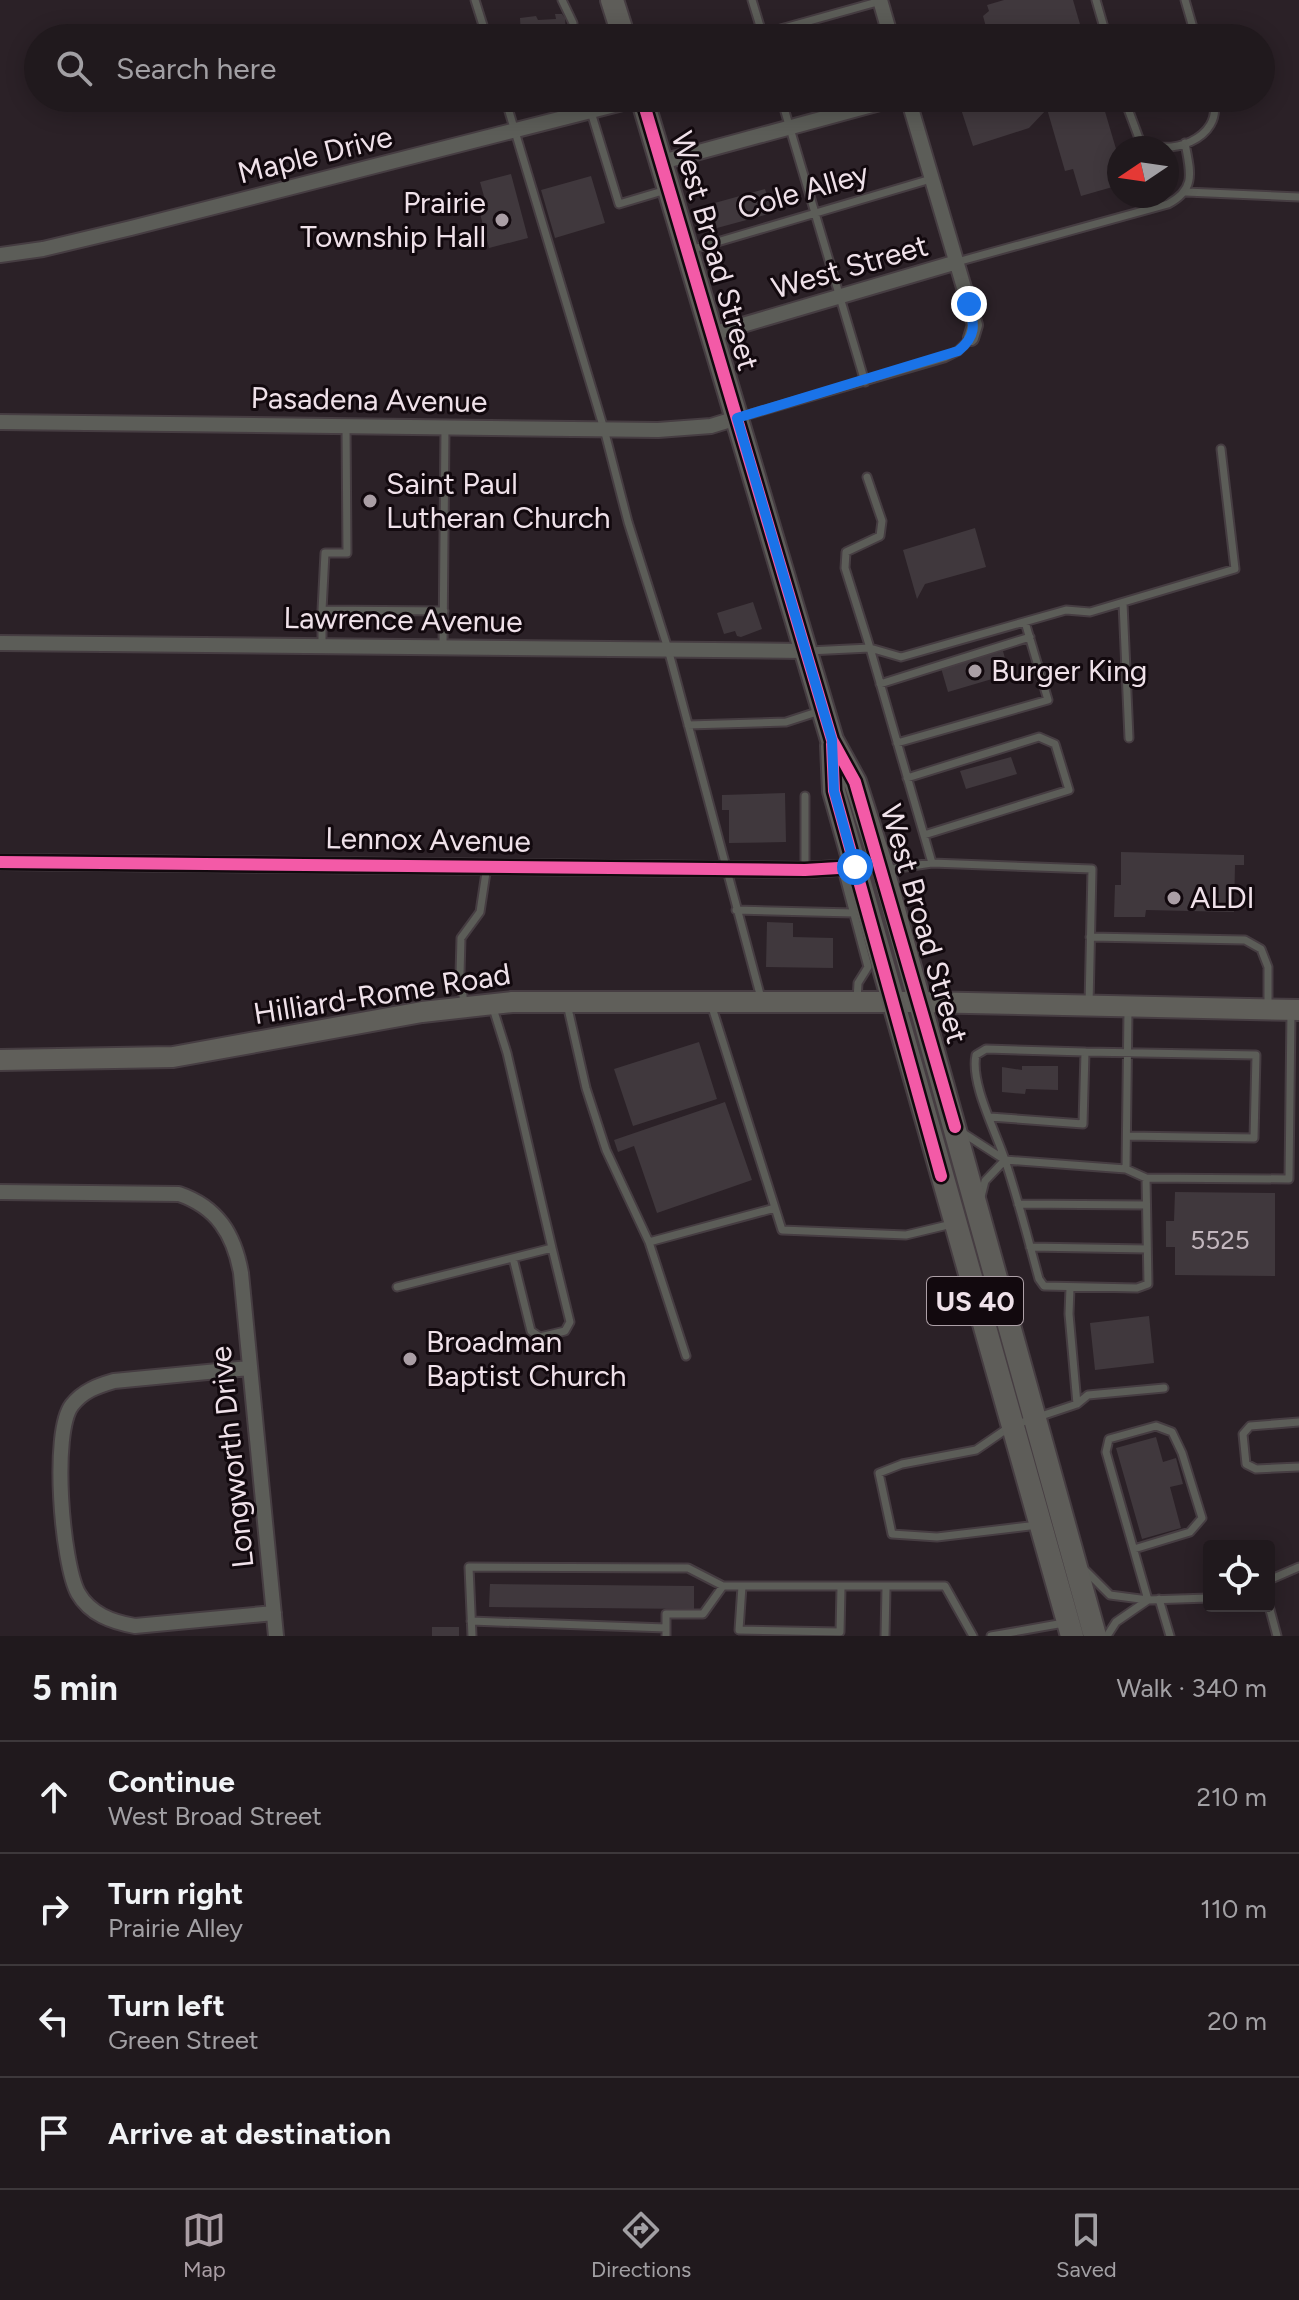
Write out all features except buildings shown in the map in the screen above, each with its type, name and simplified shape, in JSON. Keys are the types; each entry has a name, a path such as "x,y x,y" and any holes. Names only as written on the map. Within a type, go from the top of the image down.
{"main road":[{"path":"612,0 620,24"},
{"name":"West Broad Street","path":"646,112 832,740 855,782 883,870 977,1212 1022,1423 1040,1525 1081,1628"},
{"name":"West Broad Street","path":"832,740 834,791 849,868 895,1003 954,1223 1022,1423 1071,1552 1081,1628"},
{"name":"Hilliard-Rome Road","path":"0,1060 173,1057 491,1004 919,1002 1295,1010"}],"street":[{"path":"880,0 887,24"},
{"name":"Maple Drive","path":"0,255 131,228 591,112"},
{"path":"662,162 841,112"},
{"path":"912,112 975,325 971,338"},
{"name":"West Street","path":"712,334 957,262"},
{"name":"Pasadena Avenue","path":"0,422 604,429 711,426 737,418"},
{"name":"Lawrence Avenue","path":"0,643 806,651"},
{"name":"Lennox Avenue","path":"0,862 849,868"},
{"name":"Longworth Drive","path":"0,1192 179,1194 195,1199 224,1223 232,1237 241,1273 276,1636"},
{"path":"249,1368 114,1381 94,1387 71,1406 64,1420 58,1453 69,1565 79,1595 103,1617 135,1626 274,1613"}],"lane":[{"path":"475,0 483,24"},
{"path":"562,0 573,24"},
{"path":"752,0 759,24"},
{"path":"802,24 880,0"},
{"path":"1096,0 1103,24"},
{"path":"1185,0 1192,24"},
{"path":"509,112 668,649 762,1001"},
{"path":"591,112 619,204 670,189"},
{"path":"785,112 865,382"},
{"path":"1129,112 1140,141 1160,148 1185,143 1212,128 1217,119 1216,112"},
{"path":"957,262 1168,204 1186,192 1192,180 1185,143"},
{"name":"Cole Alley","path":"687,250 933,179"},
{"path":"1186,192 1299,197"},
{"path":"737,418 944,358 971,338"},
{"path":"322,646 325,553 347,553 346,427"},
{"path":"443,647 445,428"},
{"path":"806,651 870,648 901,657 1066,610 1090,612 1235,569 1221,449"},
{"path":"867,477 882,521 880,536 846,552 845,568 932,863"},
{"path":"1123,603 1129,738"},
{"path":"322,610 444,611"},
{"path":"897,743 1048,700 1025,622"},
{"path":"880,684 1030,637"},
{"path":"688,725 786,722 823,710"},
{"path":"907,778 1039,737 1055,744 1069,790 924,835"},
{"path":"805,796 805,870"},
{"path":"883,870 932,863 1092,869 1089,1007"},
{"path":"465,1007 460,974 461,938 465,928 480,912 487,866"},
{"path":"849,868 854,913 868,967 858,983 857,1002"},
{"path":"736,910 854,913"},
{"path":"1090,937 1245,940 1261,949 1268,967 1268,1010"},
{"path":"710,1001 782,1230 906,1235 954,1223"},
{"path":"566,1002 586,1088 606,1150 649,1242 686,1356"},
{"path":"491,1004 507,1053 570,1322 565,1331 540,1337 531,1331 513,1258"},
{"path":"1126,1169 1128,1007"},
{"path":"955,1127 1005,1160 1126,1169 1146,1178 1289,1179 1295,1010"},
{"path":"1127,1136 1254,1138 1256,1055 986,1049 976,1055 973,1066 1005,1160 1039,1279 1044,1286 1145,1287 1148,1284 1146,1178"},
{"path":"990,1117 1083,1124 1085,1052"},
{"path":"977,1212 985,1181 1005,1160"},
{"path":"1018,1204 1146,1205"},
{"path":"649,1242 775,1208"},
{"path":"1030,1247 1147,1249"},
{"path":"397,1287 552,1248"},
{"path":"1070,1288 1069,1314 1077,1404"},
{"path":"1040,1525 937,1537 892,1534 879,1473 902,1464 976,1450 1022,1423 1077,1404 1088,1395 1164,1388"},
{"path":"1299,1422 1250,1426 1243,1434 1246,1464 1256,1469 1299,1467"},
{"path":"1134,1549 1190,1532 1202,1518 1172,1432 1156,1426 1109,1439 1106,1452 1148,1600"},
{"path":"1071,1552 1110,1595 1148,1600 1203,1598"},
{"path":"472,1636 469,1567 688,1568 723,1586 945,1586 973,1636"},
{"path":"1275,1577 1299,1567"},
{"path":"471,1621 666,1632 666,1614 703,1614 723,1586"},
{"path":"742,1586 739,1630 840,1632 841,1588"},
{"path":"885,1636 886,1588"},
{"path":"1159,1599 1170,1636"},
{"path":"1107,1636 1116,1622 1148,1600"},
{"path":"1271,1612 1277,1636"},
{"path":"991,1636 1081,1628"}],"cycle path":[{"path":"646,112 832,740 855,782 955,1127"},
{"path":"832,744 834,791 941,1176"},
{"path":"0,862 805,870 855,867"}],"place":[{"name":"Prairie Township Hall","path":"502,220"},
{"name":"Saint Paul Lutheran Church","path":"370,501"},
{"name":"Burger King","path":"975,671"},
{"name":"ALDI","path":"1174,898"},
{"name":"Broadman Baptist Church","path":"410,1359"}],"route":[{"path":"855,867 834,791 832,740 737,418 944,358 958,351 971,338 975,325 969,304"}]}
